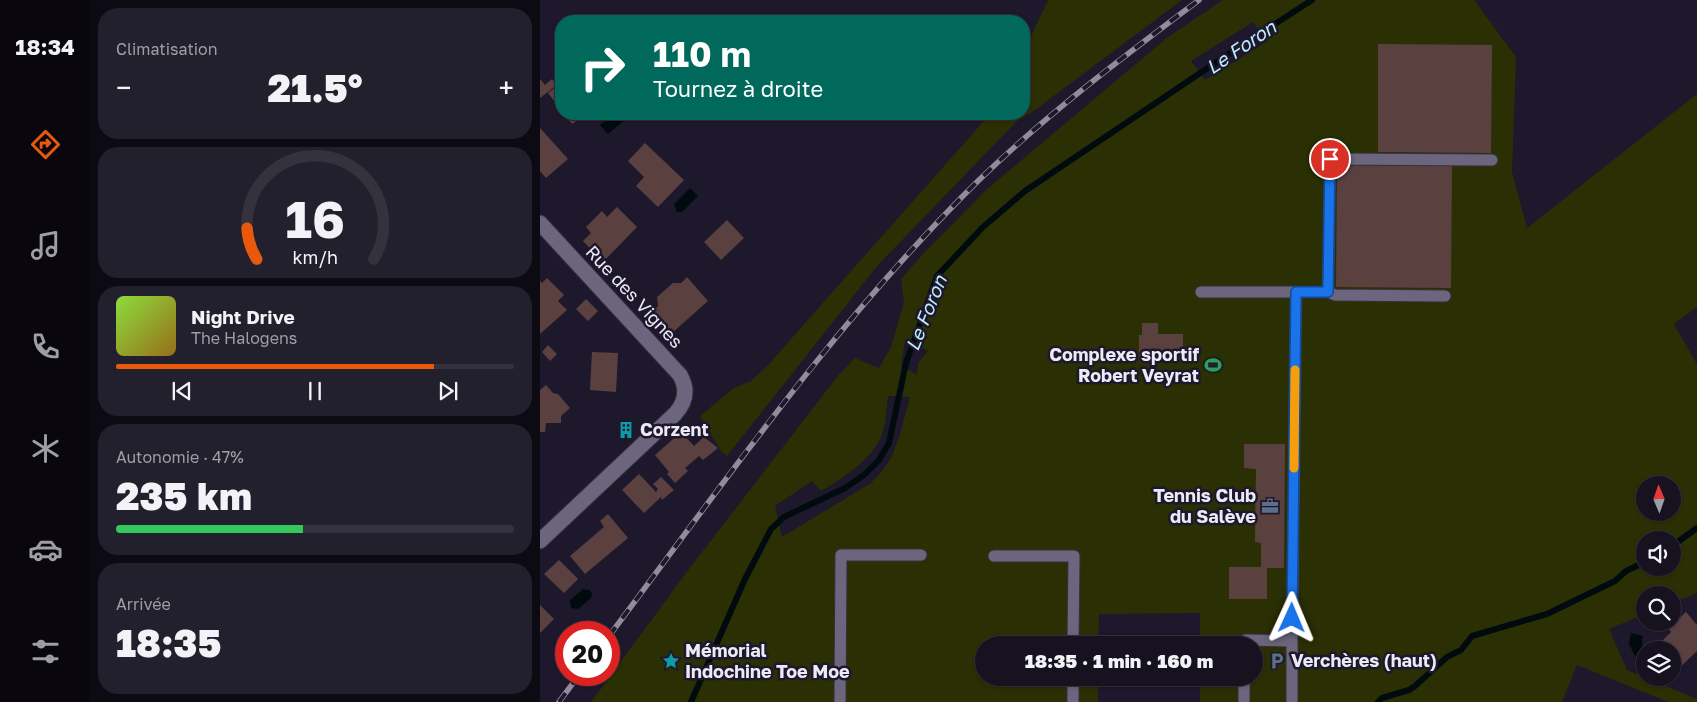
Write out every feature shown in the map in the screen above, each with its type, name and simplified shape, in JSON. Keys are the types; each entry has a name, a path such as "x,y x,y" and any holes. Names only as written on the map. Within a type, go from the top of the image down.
{"street":[{"name":"Rue des Vignes","path":"540,223 680,375 686,390 683,403 675,414 540,541"}],"lane":[{"path":"1328,292 1330,159 1492,160"},
{"path":"1201,292 1328,292 1335,295 1445,296"},
{"path":"1292,702 1296,292"},
{"path":"840,702 841,555 921,555"},
{"path":"994,556 1074,556 1073,636"},
{"path":"1263,640 1292,640"},
{"path":"1073,686 1073,702"},
{"path":"1244,686 1244,702"}],"green space":[{"path":"1048,0 1182,0 1030,114 1030,38"},
{"path":"1223,0 1474,0 1516,57 1512,172 1527,228 1697,94 1697,307 1674,324 1697,364 1697,593 1681,600 1681,586 1636,586 1636,618 1609,629 1627,670 1636,674 1636,686 1666,686 1697,699 1697,702 1668,702 1577,665 1562,702 1200,702 1200,686 1263,686 1263,636 1200,636 1200,613 1099,614 1098,636 975,636 975,686 1098,686 1098,702 591,702 603,686 620,686 620,663 689,569 837,377 855,358 879,368 891,347 904,302 901,279 987,189 1168,37","holes":["1253,22 1268,41 1205,80 1191,61","905,340 928,351 918,363 917,375 901,366","888,396 910,397 892,456 883,470 871,483 782,537 775,506 812,481 821,491 850,473 859,465 875,448 880,438 884,428"]},
{"path":"985,120 1019,120 878,265 727,456 721,451 700,416 734,388 751,381 768,365"}],"shaded area":[{"path":"606,120 625,120 608,134 600,125"},
{"path":"690,188 698,196 682,212 677,212 674,204"},
{"path":"583,589 590,590 591,598 578,609 571,608 570,600"},
{"path":"1631,633 1643,636 1642,641 1636,641 1636,658 1629,644"}],"building":[{"path":"1378,44 1492,45 1491,153 1378,152"},
{"path":"540,79 545,85 552,79 555,87 540,98"},
{"path":"555,88 555,102 548,93"},
{"path":"569,120 578,120 572,124"},
{"path":"540,128 568,159 546,178 540,171"},
{"path":"645,143 684,180 658,207 636,186 644,177 628,161"},
{"path":"1337,165 1452,166 1451,288 1336,287"},
{"path":"617,207 637,227 603,262 583,241 591,233 586,227 602,211 607,217"},
{"path":"727,220 744,238 721,260 704,242"},
{"path":"687,277 708,301 672,333 651,312 658,306 657,297 673,283 681,283"},
{"path":"547,278 564,295 558,301 567,310 540,334 540,281 542,283"},
{"path":"586,299 598,311 588,321 576,309"},
{"path":"1142,323 1158,323 1158,334 1183,334 1183,359 1139,358 1139,335 1142,335"},
{"path":"548,345 557,354 550,361 542,352"},
{"path":"592,352 618,353 616,392 590,390"},
{"path":"546,385 553,393 558,394 570,408 561,416 561,423 546,423 545,432 540,432 540,390"},
{"name":"Corzent","path":"627,427 631,432 622,438 619,433"},
{"path":"681,432 694,446 704,437 718,448 703,460 699,456 685,468 688,471 675,483 667,474 669,472 655,455"},
{"name":"Tennis Club du Salève","path":"1244,444 1285,444 1284,568 1267,568 1267,599 1229,599 1229,567 1261,567 1261,543 1255,542 1256,469 1244,468"},
{"path":"639,474 656,492 658,489 653,484 661,477 674,490 662,500 661,497 644,513 622,490"},
{"path":"608,514 628,538 585,574 570,556 604,527 600,521"},
{"path":"559,560 578,579 564,593 544,574"},
{"path":"540,605 554,619 540,633"},
{"path":"1686,612 1697,625 1697,651 1681,666 1681,641 1662,641 1670,631 1681,631 1681,616"}],"waterway":[{"name":"Le Foron","path":"691,702 745,579 771,529 784,517 845,488 864,475 879,460 889,443 906,363 937,276 983,227 1025,191 1312,0"},
{"path":"1681,540 1697,528"},
{"path":"1378,702 1382,698 1409,690 1415,686 1447,657 1461,650 1472,636 1547,614 1615,581 1626,571 1636,566"}],"railway":[{"path":"620,621 741,459 831,343 928,233 979,180 1031,132 1199,0"},
{"path":"559,702 571,686"}],"slow traffic":[{"path":"1294,468 1295,370"}],"place":[{"name":"Complexe sportif Robert Veyrat","path":"1213,365"},
{"name":"Corzent","path":"626,430"},
{"name":"Tennis Club du Salève","path":"1270,506"},
{"name":"Mémorial Indochine Toe Moe","path":"671,661"},
{"name":"Verchères (haut)","path":"1277,661"}],"route":[{"path":"1292,618 1296,292 1328,292 1330,159"}]}
